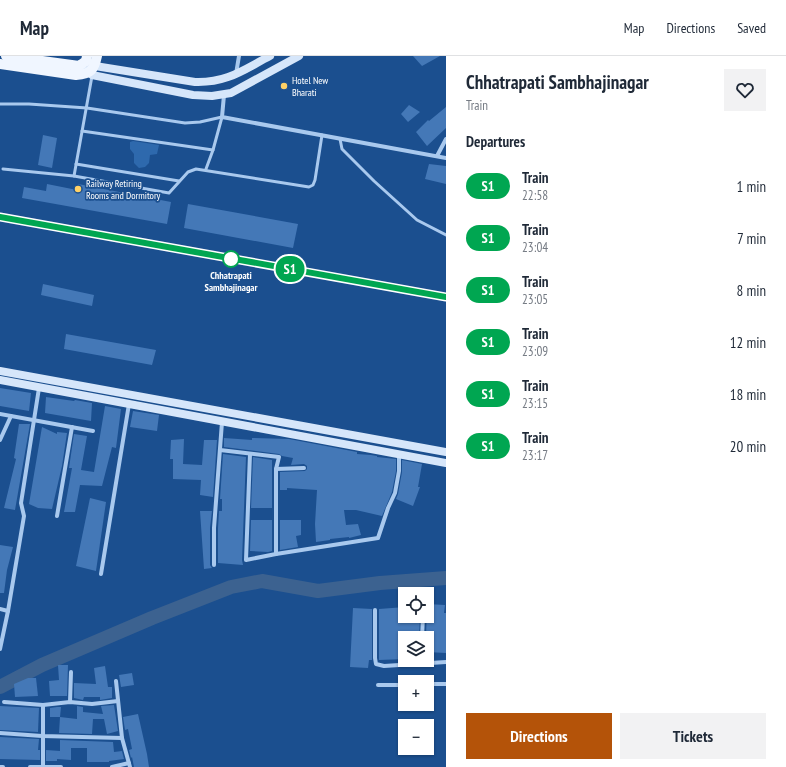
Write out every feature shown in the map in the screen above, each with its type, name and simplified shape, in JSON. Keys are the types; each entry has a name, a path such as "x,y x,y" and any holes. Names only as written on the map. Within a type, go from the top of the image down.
{"main road":[{"path":"6,56 89,65"},
{"path":"0,64 76,75 89,65"}],"street":[{"path":"236,74 239,56"},
{"path":"89,65 195,82 218,81 236,74 270,56"},
{"path":"89,65 193,95 212,96 231,93 299,56"},
{"path":"224,95 222,116 446,158"},
{"path":"438,156 446,139"},
{"path":"0,371 446,452"},
{"path":"0,380 446,463"},
{"path":"0,649 24,516 21,503 39,388"},
{"path":"101,574 128,404"},
{"path":"0,414 93,431"},
{"path":"0,440 11,416"},
{"path":"214,566 214,528 222,421"},
{"path":"57,516 72,427"},
{"path":"220,450 279,457 276,470 276,554"},
{"path":"250,454 246,560 378,538 388,508 395,493 399,470 399,454"},
{"path":"276,470 304,468"},
{"path":"0,609 8,610"},
{"path":"375,610 376,664 384,666 398,664"},
{"path":"434,662 446,662"},
{"path":"70,702 71,672"},
{"path":"112,767 130,765 122,738 116,681"},
{"path":"434,684 446,684"},
{"path":"378,685 398,685"},
{"path":"4,702 43,705 70,702 92,704 118,702"},
{"path":"43,705 43,766"},
{"path":"0,733 42,736 122,738"},
{"path":"30,767 60,767"}],"lane":[{"path":"74,176 87,108 89,65"},
{"path":"0,104 29,104 87,108 184,124 200,122 222,116"},
{"path":"206,169 213,150 222,116"},
{"path":"82,131 213,150"},
{"path":"2,168 74,176 169,193 188,172 192,170 206,169 309,187 313,185 315,180 322,135"},
{"path":"340,138 342,149 374,181 417,220 446,235"},
{"path":"76,164 179,181"}],"shaded area":[{"path":"133,141 159,145 157,154 150,155 149,163 145,167 139,168 134,163 134,154 130,149 130,142"}],"building":[{"path":"413,56 440,56 422,66"},
{"path":"409,105 420,112 408,122 401,114"},
{"path":"446,107 446,128 427,146 416,132 428,120 429,121"},
{"path":"43,135 57,138 52,168 38,165"},
{"path":"429,164 446,166 446,184 425,179"},
{"path":"47,184 77,190 78,184 171,202 167,224 22,198 24,187 46,191"},
{"path":"188,204 298,224 293,248 184,228"},
{"path":"43,284 94,295 92,306 41,295"},
{"path":"66,334 156,350 152,365 64,349"},
{"path":"0,388 31,393 29,411 0,406"},
{"path":"46,397 92,403 91,421 45,413"},
{"path":"105,406 121,409 116,448 112,447 102,486 80,485 75,512 64,512 72,468 69,468 74,434 87,436 81,470 94,472"},
{"path":"133,411 159,415 157,431 130,427"},
{"path":"19,424 30,424 15,510 4,508 16,459 14,458"},
{"path":"42,427 57,434 57,432 67,433 62,466 52,509 38,508 29,504"},
{"path":"224,438 252,440 252,438 289,439 357,452 357,454 396,459 396,471 392,492 382,516 356,510 344,510 346,525 358,524 361,535 316,542 315,524 317,490 287,488 287,490 280,490 280,472 305,471 307,466 304,464 291,465 293,458 279,454 224,447"},
{"path":"184,439 183,464 202,465 204,440 217,440 213,497 200,495 201,480 173,479 173,459 170,459 171,440"},
{"path":"223,454 246,457 243,565 218,563 219,511 222,511 222,499 220,499"},
{"path":"253,457 272,460 272,508 251,508"},
{"path":"402,460 422,464 418,487 420,487 413,506 396,499 402,472"},
{"path":"90,498 106,502 96,571 76,566"},
{"path":"200,511 212,511 210,528 210,565 212,568 204,569"},
{"path":"251,520 272,520 272,551 250,551"},
{"path":"280,520 301,520 301,535 296,536 298,547 280,550"},
{"path":"0,545 13,547 7,570 4,593 0,593"},
{"path":"434,604 445,605 446,653 434,652 434,631 426,631 426,623 434,623"},
{"path":"353,608 372,609 372,660 369,660 368,668 350,667"},
{"path":"398,608 398,623 420,623 419,631 398,631 398,659 379,660 379,609"},
{"path":"58,665 68,665 67,696 50,696 49,681 59,680"},
{"path":"105,666 108,687 112,687 112,698 100,700 100,697 84,697 83,700 74,698 74,683 96,684 94,668"},
{"path":"132,673 134,685 121,687 119,675"},
{"path":"28,678 36,678 38,696 15,697 14,684"},
{"path":"114,705 118,731 107,734 104,719 93,719 92,734 59,733 60,717 77,719 77,706 83,707 83,712 103,714 101,706"},
{"path":"0,706 39,708 38,732 0,730"},
{"path":"61,707 60,717 50,717 50,708"},
{"path":"138,714 149,767 134,767 129,750 132,749 128,729 125,730 123,717"},
{"path":"0,737 39,739 38,750 40,750 40,760 0,759"},
{"path":"60,740 113,742 114,752 122,751 124,759 109,762 87,762 87,748 71,748 71,760 57,759 57,761 46,761 46,750 60,751"}],"waterway":[{"path":"0,687 42,665 152,618 231,587 262,581 318,591 380,583 446,578"}],"railway":[{"path":"0,217 446,297"}],"train":[{"name":"S1","path":"0,217 446,297"}],"place":[{"name":"Hotel New Bharati","path":"284,86"},
{"name":"Railway Retiring Rooms and Dormitory","path":"78,189"},
{"name":"Chhatrapati Sambhajinagar","path":"231,259"}]}
